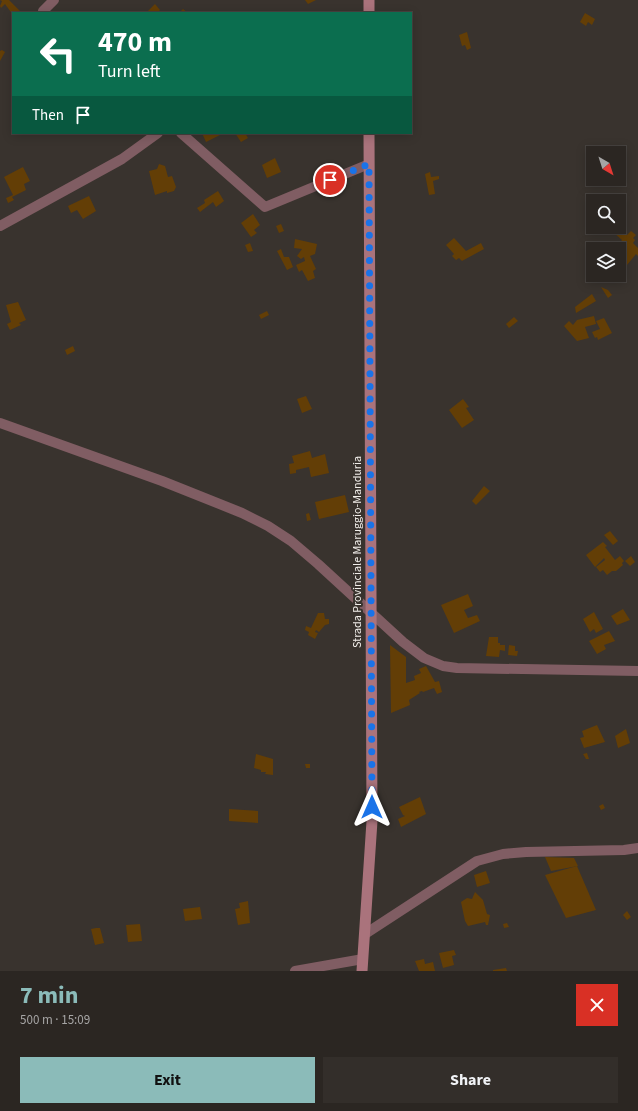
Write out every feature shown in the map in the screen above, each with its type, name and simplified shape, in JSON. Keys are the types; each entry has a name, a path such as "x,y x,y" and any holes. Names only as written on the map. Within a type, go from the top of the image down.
{"main road":[{"path":"369,0 369,12"},
{"name":"Strada Provinciale Maruggio-Manduria","path":"362,971 372,821 369,134"}],"street":[{"path":"44,12 43,11 54,0"},
{"path":"0,226 122,159 157,134"},
{"path":"182,134 265,207 369,164"},
{"path":"0,423 169,484 242,513 268,526 291,541 370,613 424,658 443,666 472,668 638,671"},
{"path":"365,934 477,861 510,854 624,850 638,848"},
{"path":"295,971 363,959"}],"building":[{"path":"0,0 9,0 21,12 12,12 12,14 5,4 1,8 0,6 2,1"},
{"path":"305,0 316,0 308,4"},
{"path":"155,4 160,10 158,12 147,12"},
{"path":"183,9 187,12 180,12"},
{"path":"585,13 595,19 592,25 588,22 586,26 580,22"},
{"path":"467,32 471,48 467,50 465,45 462,46 459,35"},
{"path":"2,50 5,52 0,61 0,51"},
{"path":"202,134 220,134 220,135 206,142"},
{"path":"236,134 246,134 248,138 241,142"},
{"path":"275,158 281,172 267,178 262,165"},
{"path":"159,164 165,166 168,177 172,176 176,187 174,191 167,193 167,191 155,195 149,171 157,169"},
{"path":"23,167 30,181 24,184 26,190 12,197 14,200 8,203 6,198 13,195 4,177"},
{"path":"430,172 431,177 439,176 439,179 433,181 435,194 429,195 425,174"},
{"path":"218,191 224,201 216,207 213,202 200,212 197,208 205,203 204,200"},
{"path":"89,196 96,211 83,219 77,210 71,213 68,206"},
{"path":"253,214 260,225 254,230 257,233 251,237 241,223"},
{"path":"281,224 284,231 279,233 276,226"},
{"path":"631,231 636,235 633,238 635,240 633,243 638,248 638,256 636,254 627,265 626,242 620,242 622,240 615,234 626,234 627,235"},
{"path":"454,238 466,251 481,243 484,249 462,261 459,258 456,260 452,256 454,254 446,245"},
{"path":"295,239 317,244 315,254 310,256 316,269 313,271 315,278 308,281 302,270 299,272 296,265 305,261 304,257 301,259 297,256 302,249 294,248"},
{"path":"250,243 253,251 248,252 245,245"},
{"path":"281,249 284,257 289,257 293,267 287,270 277,251"},
{"path":"601,287 608,290 612,295 608,298"},
{"path":"592,294 596,301 576,313 575,307"},
{"path":"18,302 26,320 19,323 21,325 10,330 7,324 11,322 6,305"},
{"path":"267,311 269,315 261,319 259,315"},
{"path":"594,316 596,324 585,327 589,338 577,341 564,326 569,321 573,325 577,320"},
{"path":"514,317 518,321 509,328 506,324"},
{"path":"604,318 612,333 598,340 592,332 600,329 596,321"},
{"path":"73,346 75,351 67,355 65,350"},
{"path":"306,396 312,409 302,413 297,399"},
{"path":"463,399 469,407 466,408 474,420 462,428 449,410"},
{"path":"310,451 312,458 325,454 329,473 311,477 309,467 296,470 296,473 290,474 289,464 294,463 292,456"},
{"path":"484,486 490,491 476,505 472,501"},
{"path":"345,495 349,512 319,519 315,502"},
{"path":"309,513 311,520 307,521 306,514"},
{"path":"610,531 618,541 613,545 604,535"},
{"path":"603,542 615,560 620,556 624,561 622,563 623,565 616,571 612,571 607,575 603,570 600,572 596,567 605,560 604,558 595,567 586,555"},
{"path":"631,556 635,562 630,566 625,561"},
{"path":"468,594 473,606 464,610 468,618 477,615 480,621 454,633 441,605"},
{"path":"623,609 630,620 617,625 611,616"},
{"path":"594,612 603,629 596,633 594,629 590,632 583,619"},
{"path":"318,613 324,613 325,619 329,619 329,624 325,625 319,632 316,630 315,632 318,633 315,639 308,635 309,632 305,630 306,626 311,628"},
{"path":"609,631 615,641 604,645 606,649 597,654 589,641"},
{"path":"489,637 498,637 498,643 500,643 500,645 505,645 505,651 500,650 499,657 486,656"},
{"path":"390,645 406,657 406,683 415,680 414,676 421,673 419,669 426,666 435,682 439,681 442,692 437,694 434,688 419,692 420,693 409,700 410,705 391,713"},
{"path":"509,645 515,646 515,651 518,651 517,656 508,655"},
{"path":"597,725 605,742 584,748 580,738 584,737 582,731"},
{"path":"626,729 630,743 618,748 615,736"},
{"path":"587,753 589,759 586,759 583,754"},
{"path":"256,754 273,759 273,775 265,774 266,772 261,772 261,770 254,768"},
{"path":"305,764 310,764 310,768 306,768"},
{"path":"420,797 426,814 401,827 398,819 405,816 399,807"},
{"path":"603,804 605,808 601,810 599,806"},
{"path":"229,809 258,811 258,823 229,821"},
{"path":"545,857 574,858 578,866 551,871"},
{"path":"577,866 596,910 566,918 545,875"},
{"path":"486,871 490,883 477,887 474,875"},
{"path":"475,892 483,900 487,914 490,915 488,925 486,925 485,922 468,926 465,921 461,902 467,898 472,899"},
{"path":"248,901 250,923 238,925 235,909 240,908 239,903"},
{"path":"200,907 202,919 185,921 183,909"},
{"path":"627,911 631,917 627,920 623,915"},
{"path":"507,923 509,927 504,928 503,924"},
{"path":"140,924 142,941 128,942 126,925"},
{"path":"100,928 104,943 95,945 91,929"},
{"path":"454,950 456,955 452,956 454,965 443,968 439,953"},
{"path":"424,959 425,964 433,962 435,971 419,971 415,961"},
{"path":"506,968 507,971 493,971 493,970"}],"route":[{"path":"330,180 369,164 372,807"}]}
